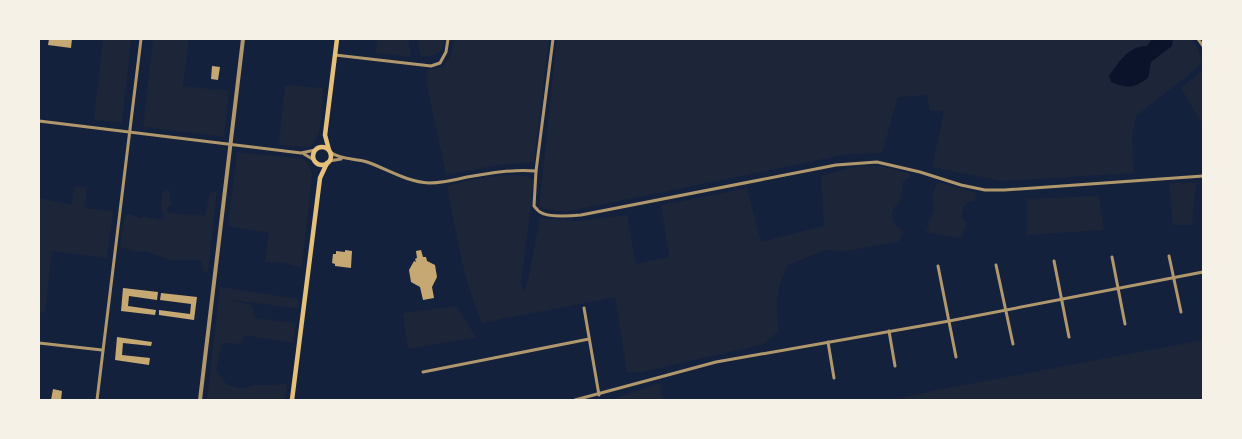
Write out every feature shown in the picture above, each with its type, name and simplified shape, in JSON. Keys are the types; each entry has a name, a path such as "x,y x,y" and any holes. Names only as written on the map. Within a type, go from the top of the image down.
{"main road":[{"path":"292,400 320,178 331,157 325,135 336,39"},
{"path":"320,178 314,154 325,135"},
{"path":"316,150 323,147 330,151"},
{"path":"315,161 322,165 328,162"}],"street":[{"path":"97,400 141,39"},
{"path":"200,400 243,39"},
{"path":"334,54 431,66 440,63 446,52 448,39"},
{"path":"553,39 536,171 534,206 540,212 549,214 581,215 836,165 877,162 985,190 1203,176"},
{"path":"1198,39 1203,46"},
{"path":"39,120 300,153 316,150"},
{"path":"330,151 344,158 365,162 416,181 428,183 439,183 493,172 536,171"},
{"path":"300,153 315,161"},
{"path":"328,162 344,158"},
{"path":"1169,256 1181,312"},
{"path":"1112,257 1125,324"},
{"path":"1054,262 1060,300 1069,337"},
{"path":"996,265 1013,344"},
{"path":"938,266 956,357"},
{"path":"575,400 716,362 949,321 1203,272"},
{"path":"584,308 599,395"},
{"path":"889,332 895,366"},
{"path":"423,372 589,339"},
{"path":"39,342 102,350"},
{"path":"828,342 834,378"}],"shaded area":[{"path":"103,39 131,39 122,123 94,120"},
{"path":"153,39 189,39 183,86 229,91 224,137 143,127"},
{"path":"377,39 408,39 411,57 376,53"},
{"path":"417,39 444,39 443,49 435,55 421,57"},
{"path":"455,39 549,39 534,162 498,165 446,175 426,81 428,70 443,67 450,57"},
{"path":"557,39 1192,39 1202,62 1136,116 1132,136 1134,173 1002,181 932,167 944,112 930,110 927,95 898,97 882,153 848,154 565,212 539,208"},
{"path":"1152,39 1173,39 1172,46 1151,62 1148,78 1131,86 1122,86 1111,82 1109,76 1116,65 1129,52 1147,46"},
{"path":"1203,70 1203,125 1181,88"},
{"path":"285,85 323,88 320,127 315,141 310,147 279,145"},
{"path":"237,152 305,159 309,165 312,174 302,268 284,263 265,262 269,233 228,226"},
{"path":"858,166 881,166 910,174 910,177 903,182 900,200 892,215 894,222 904,231 899,241 847,251 825,250 788,265 777,297 779,331 764,344 642,372 627,372 615,297 482,323 465,273 447,186 504,175 516,175 534,180 521,284 524,291 540,218 576,221 627,215 636,264 669,257 661,205 747,188 761,242 824,226 821,176"},
{"path":"938,182 976,193 975,201 967,202 964,206 961,217 967,223 961,238 926,232 934,211 932,198"},
{"path":"1169,183 1196,183 1192,225 1173,225"},
{"path":"74,186 87,187 85,208 113,211 107,258 52,251 45,313 39,312 39,198 72,205"},
{"path":"169,189 171,205 167,208 168,213 205,216 210,193 217,191 208,273 202,270 201,260 171,260 147,252 120,247 125,215 131,214 140,219 143,216 160,220 164,218 162,213 162,193"},
{"path":"1099,196 1104,230 1027,235 1027,199"},
{"path":"220,287 299,299 298,308 228,300 252,305 255,318 296,323 293,343 245,335 240,344 222,343 216,370 227,385 243,389 253,385 287,383 285,400 207,400"},
{"path":"456,306 476,337 408,349 403,313"},
{"path":"1203,340 1203,400 893,400 933,391"},
{"path":"660,383 663,400 611,400"}],"building":[{"path":"49,39 72,39 71,48 48,45"},
{"path":"212,66 220,67 218,80 211,79"},
{"path":"345,250 352,251 351,268 335,266 332,263 333,254 336,254 336,251 345,252"},
{"path":"421,250 423,257 426,257 427,261 435,265 437,277 432,287 434,298 423,300 420,287 411,282 409,270 414,261 416,262 416,251"},
{"path":"123,288 158,292 157,300 129,296 128,306 156,310 155,315 121,311"},
{"path":"161,293 197,297 194,320 159,315 159,310 190,314 191,304 160,300"},
{"path":"117,337 152,342 151,346 123,343 122,355 150,358 149,365 115,360"},
{"path":"53,389 62,391 61,400 51,400"}]}
